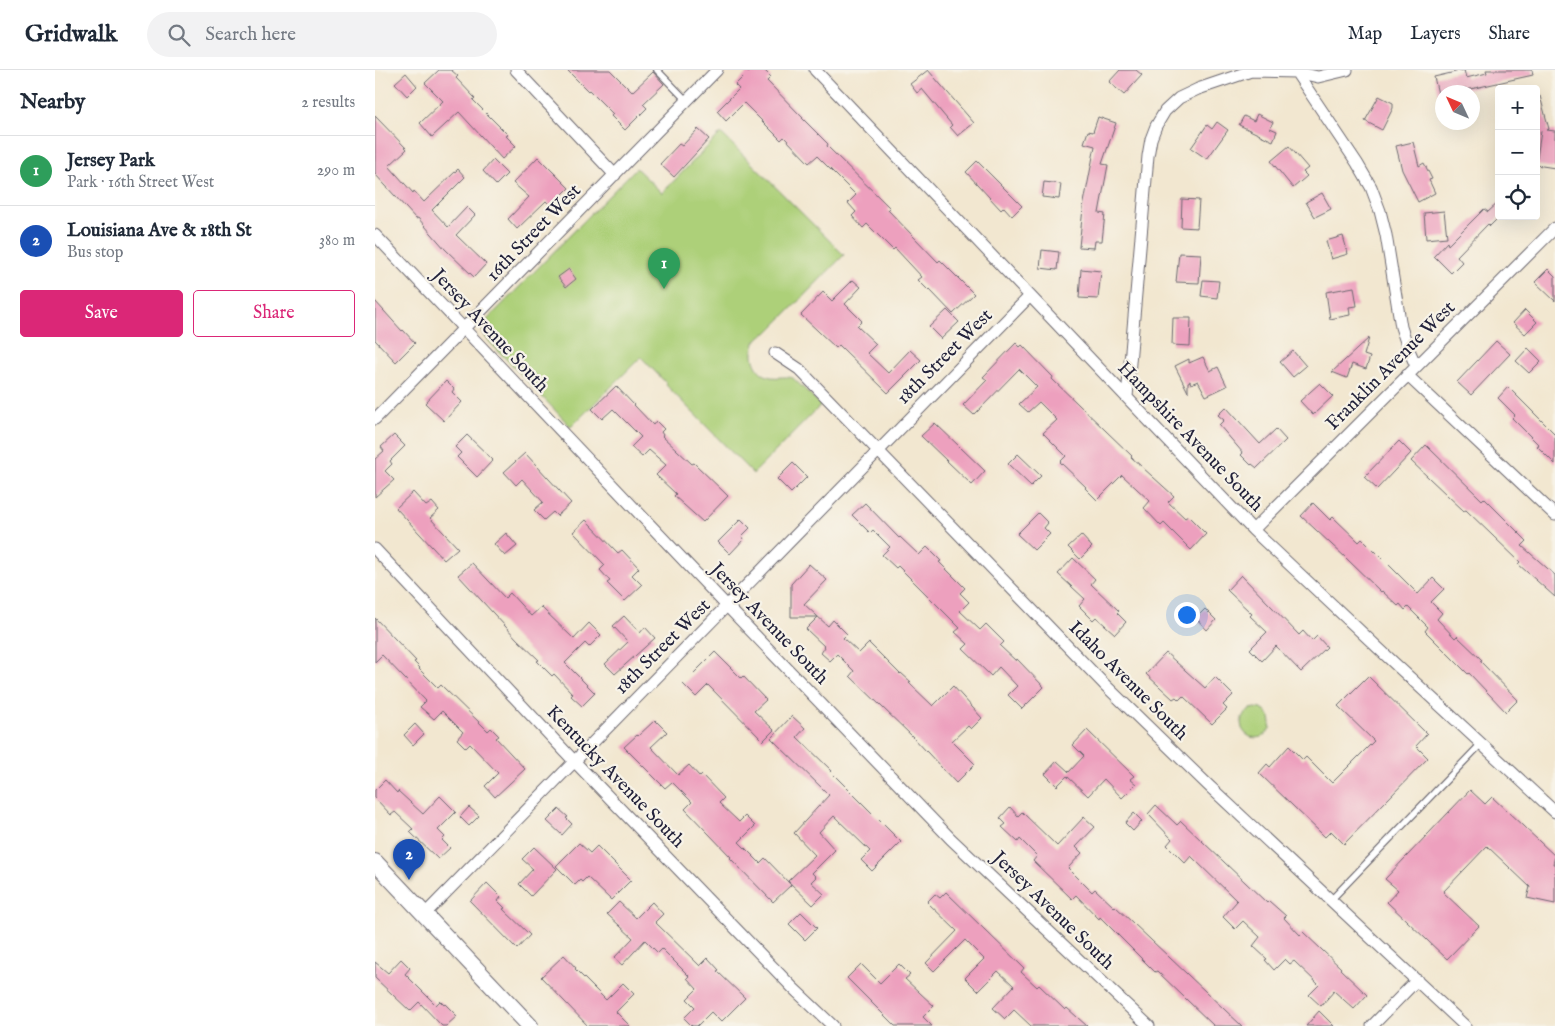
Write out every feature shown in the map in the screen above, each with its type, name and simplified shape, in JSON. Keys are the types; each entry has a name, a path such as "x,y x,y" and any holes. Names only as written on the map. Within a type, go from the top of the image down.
{"main road":[{"path":"375,862 530,1026"}],"street":[{"path":"516,70 615,175"},
{"name":"16th Street West","path":"375,419 717,70"},
{"name":"Hampshire Avenue South","path":"815,70 1253,530 1555,812"},
{"path":"1127,397 1148,156 1151,138 1165,112 1179,98 1198,89 1251,72 1296,72 1318,77 1347,70"},
{"path":"1296,72 1371,187 1386,234 1401,327 1416,366"},
{"name":"Franklin Avenue West","path":"1253,530 1555,228"},
{"name":"Jersey Avenue South","path":"375,235 727,606 951,838 1149,1026"},
{"name":"18th Street West","path":"425,915 1030,296"},
{"name":"Idaho Avenue South","path":"775,353 799,369 1104,684 1208,786 1465,1026"},
{"path":"1407,375 1555,515"},
{"name":"Kentucky Avenue South","path":"375,549 574,762 793,988 833,1026"},
{"path":"1372,1026 1417,980"}],"lane":[{"path":"657,70 687,101"},
{"path":"1331,900 1481,744"}],"green space":[{"path":"721,133 844,255 767,333 756,340 753,352 756,365 760,371 769,376 793,378 821,405 753,474 641,357 571,427 486,338 482,329 484,323 636,168 662,193"},
{"path":"1256,708 1262,709 1270,717 1270,729 1262,737 1256,738 1250,737 1242,729 1241,723 1242,717 1250,709"}],"building":[{"path":"439,70 451,70 458,76 456,78 475,98 473,100 508,135 506,136 516,146 502,159 459,112 432,137 420,123 443,101 425,83"},
{"path":"567,70 610,70 632,92 653,72 664,84 643,104 647,108 625,130 611,116 613,114"},
{"path":"750,70 764,70 771,77 767,81 828,144 827,146 890,208 888,210 938,262 940,260 974,294 953,314 918,280 922,277 895,248 893,250 867,224 863,228 852,216 856,212 848,203 856,195 817,156 809,163 784,137 781,140 744,103 726,121 717,111 739,89 735,85"},
{"path":"928,70 974,123 958,136 950,127 952,125 922,89 917,93 910,84"},
{"path":"1120,70 1136,70 1142,75 1124,95 1109,82"},
{"path":"1464,70 1466,78 1487,73 1486,70 1532,70 1533,75 1480,87 1480,85 1436,85 1434,77"},
{"path":"406,73 417,86 407,96 395,83"},
{"path":"1379,96 1393,103 1393,108 1382,130 1365,121"},
{"path":"1540,96 1549,129 1546,130 1555,131 1555,168 1540,166"},
{"path":"1257,114 1273,122 1270,128 1277,131 1273,141 1239,125 1244,116 1254,121"},
{"path":"375,116 407,149 389,166 413,193 414,191 424,202 458,169 465,177 432,210 448,227 467,207 475,215 456,235 486,264 474,277 445,249 418,218 416,219 375,174"},
{"path":"1098,117 1116,123 1102,164 1108,165 1099,213 1105,214 1102,241 1095,241 1094,248 1079,247 1083,208 1095,146 1084,143 1088,131 1093,132"},
{"path":"1217,122 1228,130 1207,159 1191,148 1207,125 1212,129"},
{"path":"698,129 709,139 674,177 660,164 679,144 682,146"},
{"path":"1413,142 1419,166 1424,163 1432,179 1429,180 1435,193 1418,202 1402,170 1396,146"},
{"path":"1289,146 1308,168 1303,172 1307,176 1293,188 1271,161"},
{"path":"538,157 569,188 551,206 546,201 517,229 508,219 529,197 513,183"},
{"path":"493,160 507,174 496,185 483,171"},
{"path":"977,161 1022,206 1012,216 1004,207 1001,210 966,172"},
{"path":"1044,182 1061,184 1059,199 1042,197"},
{"path":"1322,193 1331,209 1315,217 1306,202"},
{"path":"1182,199 1199,200 1197,228 1181,227"},
{"path":"1495,206 1496,220 1490,226 1488,224 1457,256 1462,262 1451,273 1434,256 1447,242 1448,245 1484,209 1488,212"},
{"path":"1444,211 1447,237 1426,239 1424,213"},
{"path":"1343,236 1348,254 1331,259 1326,241"},
{"path":"1042,250 1059,252 1057,270 1040,268"},
{"path":"1179,253 1201,254 1199,283 1176,282"},
{"path":"569,269 576,279 566,287 558,277"},
{"path":"1081,269 1101,271 1098,299 1079,298"},
{"path":"1548,269 1555,276 1555,301 1535,282"},
{"path":"853,280 861,287 845,304 862,321 857,326 876,344 867,353 888,373 910,350 921,360 888,393 839,345 836,348 801,315 823,292 832,301"},
{"path":"1203,280 1219,281 1217,298 1201,296"},
{"path":"1354,287 1357,306 1349,307 1350,315 1330,319 1326,292"},
{"path":"375,301 415,343 396,362 375,340"},
{"path":"947,310 959,322 941,339 929,327"},
{"path":"1525,310 1537,322 1525,334 1513,323"},
{"path":"1173,318 1191,318 1190,346 1172,345"},
{"path":"1369,338 1364,355 1370,357 1366,369 1352,364 1347,378 1332,372"},
{"path":"1496,341 1510,354 1471,395 1457,382"},
{"path":"1016,343 1020,347 1022,345 1053,377 1052,379 1131,457 1174,496 1168,502 1185,518 1188,516 1206,534 1191,550 1164,523 1161,526 1144,508 1150,501 1122,475 1097,500 1060,462 1066,456 1043,433 1057,420 1039,402 1028,412 1019,404 1037,387 1019,369 974,415 963,405 987,380 983,377"},
{"path":"1528,348 1541,361 1529,373 1516,361"},
{"path":"1293,351 1306,366 1293,377 1280,362"},
{"path":"1203,357 1210,371 1218,367 1227,386 1206,396 1198,381 1191,384 1190,381 1188,382 1188,392 1175,366 1189,359 1189,363"},
{"path":"446,381 454,389 452,392 462,402 444,421 425,403"},
{"path":"1320,383 1333,396 1313,415 1300,401"},
{"path":"616,386 653,425 656,421 664,429 661,432 662,436 692,464 694,463 728,496 703,522 674,496 676,494 656,475 666,465 649,450 642,457 631,447 641,437 613,409 602,419 592,409"},
{"path":"1508,387 1555,434 1555,464 1512,418 1515,415 1498,398"},
{"path":"1226,407 1260,444 1276,429 1286,440 1257,468 1251,465 1241,455 1243,453 1219,425 1224,420 1218,415"},
{"path":"935,423 985,471 972,485 921,436"},
{"path":"394,435 405,446 390,461 392,464 385,471 394,480 375,497 375,459 384,451 381,447"},
{"path":"467,435 493,460 477,477 457,457 461,453 455,447"},
{"path":"1399,441 1411,453 1377,489 1364,477"},
{"path":"1426,445 1482,500 1484,498 1527,541 1522,546 1555,575 1555,597 1518,564 1520,562 1466,510 1464,511 1411,461"},
{"path":"525,453 571,503 557,516 553,512 544,520 534,510 543,502 522,479 516,485 504,472"},
{"path":"1018,454 1041,476 1031,486 1008,464"},
{"path":"793,463 807,477 791,493 777,479"},
{"path":"413,492 426,506 432,502 439,510 430,518 458,548 444,560 396,508"},
{"path":"865,503 899,538 919,555 927,547 941,561 939,562 965,588 960,593 969,602 960,611 980,630 986,624 1004,642 1000,646 1016,661 1017,659 1044,687 1022,709 1008,695 1017,686 999,667 991,676 963,649 968,644 955,632 960,628 898,566 896,568 882,555 890,547 873,530 870,533 852,515"},
{"path":"1313,503 1330,520 1333,517 1359,542 1362,539 1418,594 1433,578 1444,589 1431,602 1442,613 1437,619 1455,638 1457,636 1482,660 1480,661 1518,700 1506,712 1425,631 1428,627 1408,607 1405,610 1400,604 1398,606 1381,592 1301,516"},
{"path":"1038,513 1048,523 1044,528 1050,534 1034,550 1017,534"},
{"path":"741,519 750,528 742,536 744,539 730,554 718,542"},
{"path":"586,520 618,553 622,550 639,568 632,575 642,585 625,601 607,583 610,581 600,570 605,565 573,532"},
{"path":"506,533 517,546 505,556 494,544"},
{"path":"1081,535 1092,547 1080,559 1068,547"},
{"path":"1073,558 1095,579 1091,584 1119,611 1117,613 1126,622 1115,634 1096,617 1093,620 1079,606 1085,599 1058,574"},
{"path":"472,563 505,598 510,593 531,616 541,607 574,639 589,623 601,635 589,647 585,643 565,663 595,693 582,706 571,696 573,694 554,674 552,676 537,661 539,660 458,575"},
{"path":"809,564 827,580 804,604 828,626 833,620 847,634 843,638 859,653 869,643 900,674 911,682 909,683 933,706 953,686 982,718 971,729 968,726 952,741 975,764 956,783 913,737 850,676 854,671 837,654 830,661 821,653 825,647 806,629 818,617 791,617 791,584"},
{"path":"1241,575 1299,635 1303,631 1312,641 1317,636 1327,647 1301,672 1276,646 1262,661 1250,649 1267,632 1250,616 1252,614 1227,590"},
{"path":"1205,609 1216,620 1207,630 1196,618"},
{"path":"624,616 640,633 645,627 655,638 615,674 605,664 628,642 613,626"},
{"path":"375,618 416,661 414,662 419,669 438,688 441,685 488,731 491,728 499,736 496,738 525,769 495,797 485,786 498,773 470,744 466,748 457,739 463,732 442,711 434,719 420,707 426,701 382,655 375,662"},
{"path":"715,652 741,678 743,676 766,700 754,711 774,730 763,741 708,685 696,697 683,684"},
{"path":"1166,653 1205,688 1215,677 1233,695 1223,705 1227,709 1212,724 1183,696 1179,700 1176,697 1173,699 1146,674"},
{"path":"1368,676 1427,734 1416,746 1428,758 1344,844 1331,831 1325,837 1259,773 1267,764 1270,767 1289,746 1303,760 1306,757 1332,783 1374,741 1338,706"},
{"path":"792,716 805,728 797,737 901,842 872,871 861,860 870,851 834,816 819,832 835,850 812,873 816,877 811,882 824,894 813,905 788,881 815,855 794,833 829,795 771,738"},
{"path":"655,720 667,732 651,747 678,775 689,765 700,777 702,775 724,798 719,803 739,822 745,816 755,826 739,842 760,863 765,858 791,885 773,902 685,809 692,802 672,782 665,788 624,747"},
{"path":"415,724 424,734 413,745 404,735"},
{"path":"1087,730 1134,776 1130,779 1136,784 1122,798 1104,779 1088,796 1067,776 1057,786 1045,774 1057,761 1069,772 1084,756 1073,745"},
{"path":"385,780 397,793 398,791 423,814 440,796 456,812 438,830 445,837 442,840 450,848 438,859 410,832 413,829 395,812 391,815 375,798 375,790"},
{"path":"1470,790 1485,804 1492,797 1555,856 1553,864 1555,864 1555,904 1527,898 1530,887 1487,846 1443,892 1479,926 1447,959 1387,902 1398,890 1385,879"},
{"path":"1156,805 1177,825 1181,821 1267,903 1269,901 1286,916 1284,918 1300,935 1303,932 1341,968 1367,995 1354,1009 1334,991 1321,1006 1309,995 1319,985 1294,961 1290,964 1285,959 1274,970 1265,960 1267,959 1253,946 1260,937 1243,921 1235,929 1223,917 1237,901 1191,856 1185,863 1167,845 1172,839 1148,814"},
{"path":"469,807 479,816 469,826 460,817"},
{"path":"1010,807 1018,816 1022,812 1057,846 1084,817 1095,827 1076,847 1082,853 1068,868 1092,892 1095,889 1115,906 1242,1026 1214,1026 1157,971 1155,972 1100,917 1099,919 1076,895 1072,899 1033,861 1037,856 1020,839 1018,842 1002,827 1006,824 1000,818"},
{"path":"559,809 568,817 566,818 572,824 562,835 547,821"},
{"path":"1134,813 1142,821 1133,831 1125,823"},
{"path":"579,843 590,853 597,846 631,880 611,900 587,877 575,885 556,866"},
{"path":"534,847 557,869 531,896 519,884 533,869 522,859"},
{"path":"487,883 501,897 498,901 505,908 503,909 530,935 517,949 470,901"},
{"path":"946,892 1024,968 1021,972 1037,987 1039,985 1065,1010 1067,1008 1087,1026 1031,1026 1014,1010 1005,1019 993,1008 1014,986 998,971 978,991 965,978 984,959 965,940 934,971 926,963 957,931 927,902 935,894 940,898"},
{"path":"619,902 636,918 652,902 663,914 655,922 700,966 708,958 719,970 717,971 745,998 721,1022 711,1012 697,1026 692,1026 684,1018 695,1007 687,999 697,989 687,978 689,976 662,949 658,953 645,940 622,965 614,958 633,938 607,914"},
{"path":"801,912 817,928 805,940 789,924"},
{"path":"564,955 575,969 606,1000 623,983 634,994 616,1012 630,1026 588,1026 541,977"},
{"path":"401,959 410,968 405,974 436,1005 440,1001 457,1016 446,1026 442,1026 419,1002 410,1011 375,978 375,962 388,973"},
{"path":"861,964 880,983 899,964 910,975 905,979 934,1006 923,1017 932,1026 895,1026 847,978"},
{"path":"1319,1011 1334,1026 1306,1026"}],"place":[{"name":"Jersey Park","path":"664,289"},
{"name":"Louisiana Ave & 18th St","path":"409,880"}]}
